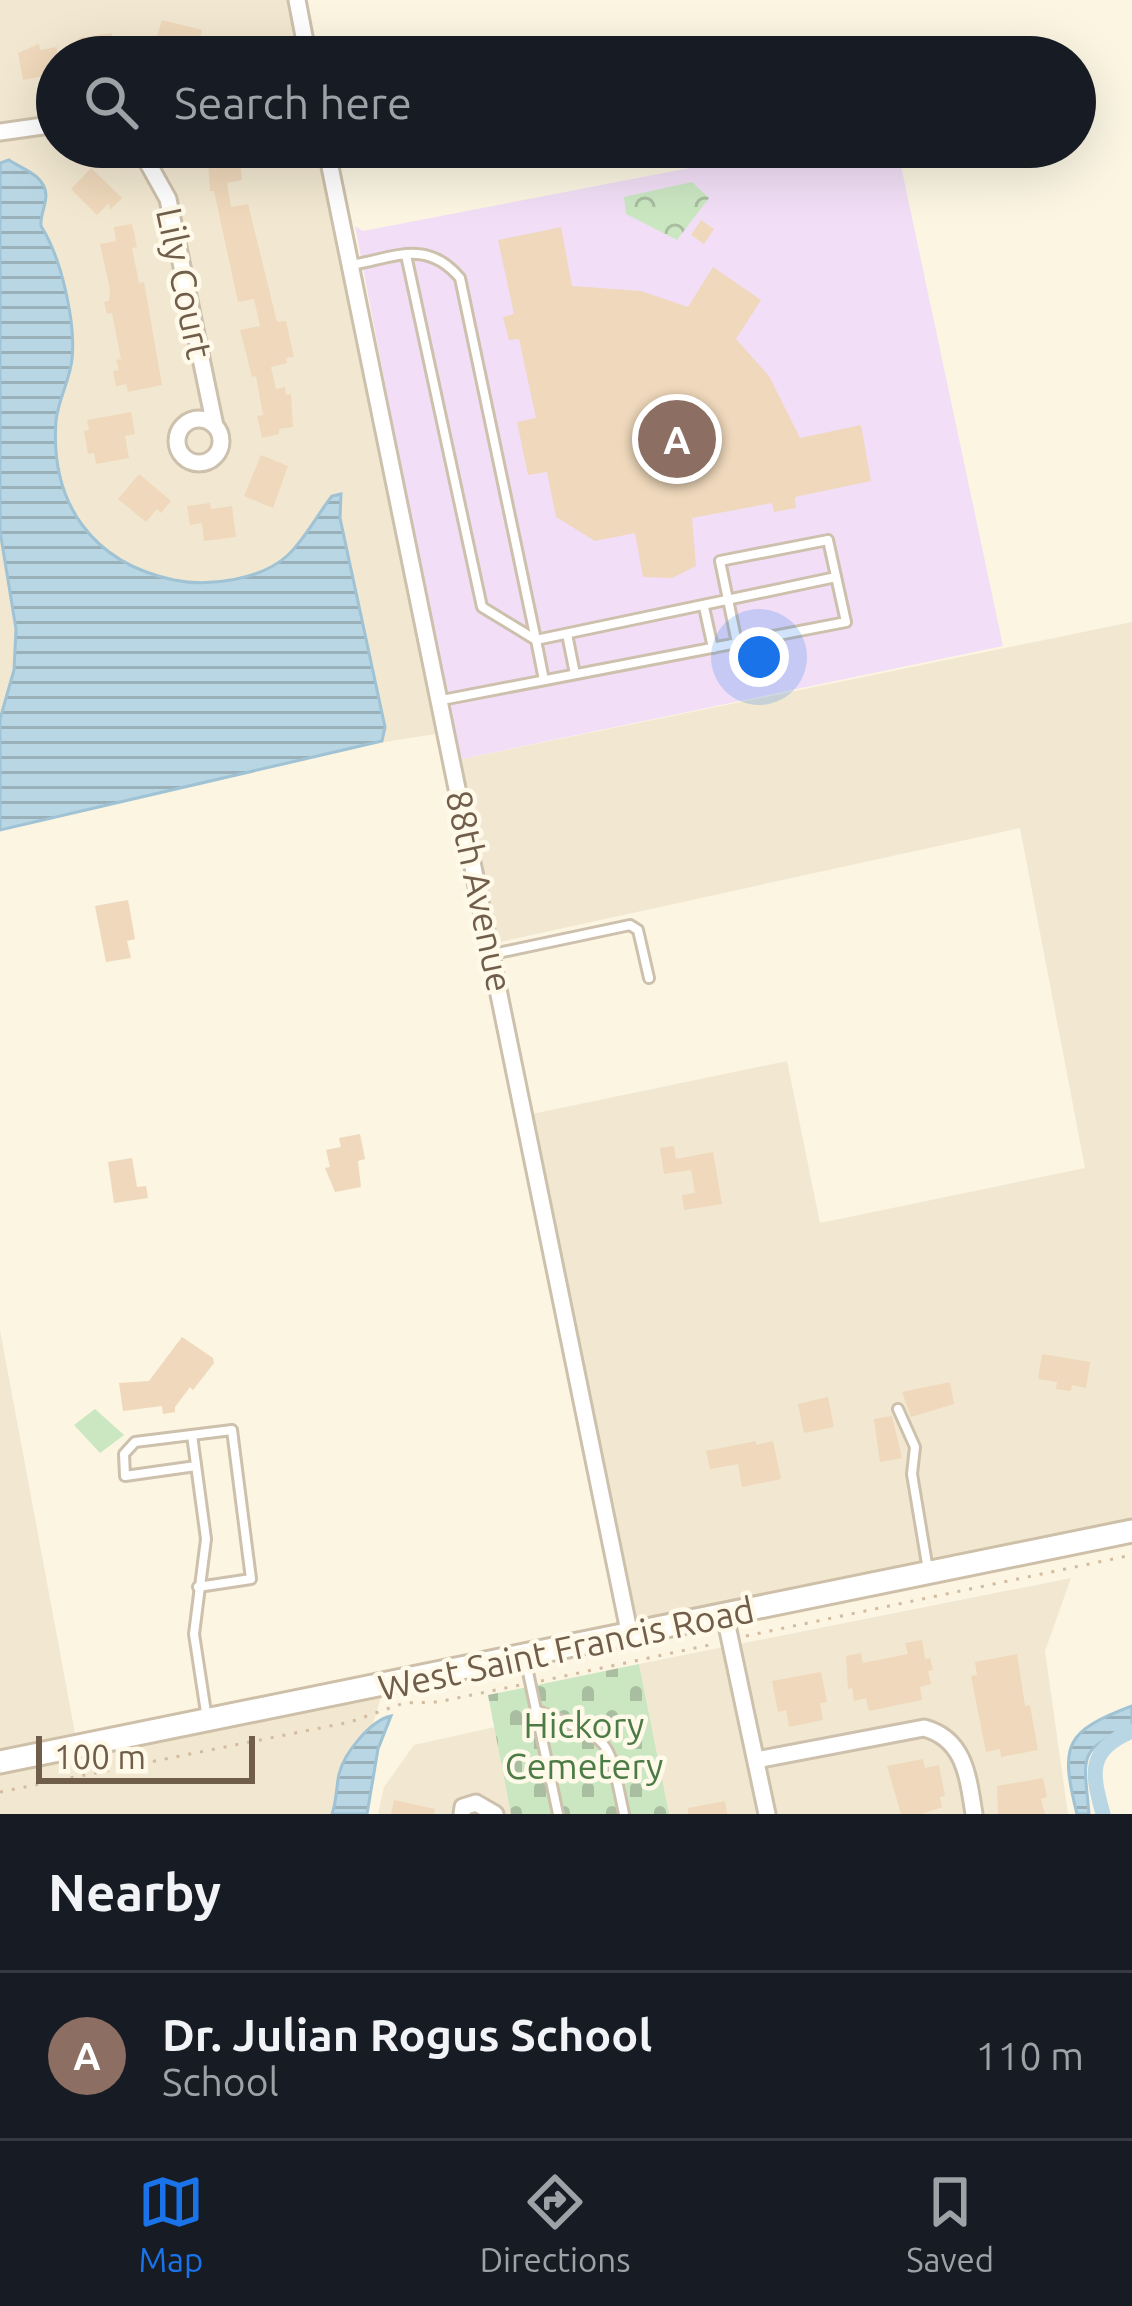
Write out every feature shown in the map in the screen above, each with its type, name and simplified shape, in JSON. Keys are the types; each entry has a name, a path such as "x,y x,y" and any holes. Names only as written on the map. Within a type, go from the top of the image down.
{"street":[{"path":"297,0 304,36"},
{"path":"0,132 36,127"},
{"name":"Lily Court","path":"151,168 168,199 215,426"},
{"name":"88th Avenue","path":"330,168 630,1636"},
{"name":"West Saint Francis Road","path":"0,1762 1132,1531"},
{"path":"725,1616 767,1814"},
{"path":"757,1760 924,1728 947,1738 956,1748 968,1775 974,1814"},
{"path":"462,1814 463,1807 476,1802 496,1814"}],"lane":[{"path":"350,265 420,252 443,258 460,278 544,680"},
{"path":"406,255 482,607 536,640 836,577"},
{"path":"440,701 846,622 828,540 720,561 737,643"},
{"path":"704,607 713,648"},
{"path":"567,634 575,674"},
{"path":"493,954 630,925 638,930 650,978"},
{"path":"898,1408 915,1447 912,1474 929,1573"},
{"path":"196,1466 125,1476 124,1454 135,1442 232,1430 251,1579 198,1587"},
{"path":"192,1435 206,1539 194,1634 208,1720"},
{"path":"525,1657 558,1814"},
{"path":"536,1710 605,1742 624,1814"}],"path":[{"path":"0,1792 350,1722 404,1703 438,1702 1132,1555"}],"shaded area":[{"path":"0,0 291,0 299,36 36,36 36,168 325,168 442,733 0,802"},
{"path":"690,168 901,168 1003,646 457,760 355,226 363,231"},
{"path":"1132,622 1132,1525 634,1630 532,1114 787,1061 820,1223 1085,1168 1020,828 496,943 457,760"},
{"path":"0,1330 75,1733 0,1749"},
{"path":"1071,1578 1045,1651 1068,1814 668,1814 639,1664"},
{"path":"383,1691 345,1814 0,1814 0,1770"},
{"path":"495,1727 513,1814 378,1814 384,1787 414,1745"}],"green space":[{"path":"692,182 709,198 677,240 626,214 624,197"},
{"path":"95,1409 124,1435 100,1453 74,1425"},
{"name":"Hickory Cemetery","path":"639,1664 669,1814 511,1814 488,1695"}],"water":[{"path":"9,160 45,188 41,226 66,290 72,359 57,413 56,451 69,503 82,525 99,544 145,572 188,582 218,582 277,564 300,542 332,496 341,494 340,518 385,727 382,741 0,830 0,719 14,670 16,629 0,531 0,163"},
{"path":"1132,1706 1132,1728 1100,1742 1087,1759 1089,1814 1077,1814 1069,1771 1073,1743 1093,1723"},
{"path":"391,1716 378,1749 367,1814 332,1814 346,1757 367,1731"}],"building":[{"path":"162,20 202,30 200,36 157,36"},
{"path":"36,45 36,78 23,80 18,53"},
{"path":"91,168 122,198 97,215 71,189"},
{"path":"208,168 241,168 242,180 227,183 231,207 248,204 277,322 286,321 294,357 271,367 276,389 285,387 286,395 291,394 293,427 279,429 279,434 262,438 256,376 252,377 240,330 260,326 254,299 238,302 214,191 210,191"},
{"path":"701,220 714,229 704,244 691,235"},
{"path":"132,224 137,247 132,248 139,283 144,282 162,385 128,392 126,384 116,386 113,371 119,370 116,360 121,359 112,313 107,314 104,302 109,301 110,289 100,244 116,241 114,227"},
{"path":"561,227 572,286 641,291 688,307 713,267 761,300 736,339 769,376 800,438 861,425 871,481 795,497 796,508 774,512 772,503 692,518 696,566 672,578 643,577 635,533 595,541 556,517 547,472 528,475 517,422 536,418 519,339 509,340 503,317 514,314 498,240"},
{"path":"131,412 135,434 125,436 129,458 96,464 94,453 88,454 87,420"},
{"path":"261,455 288,466 273,508 244,496"},
{"path":"139,474 171,501 146,522 118,499"},
{"path":"210,503 211,509 232,506 236,537 204,541 202,523 190,525 187,506"},
{"path":"128,900 135,939 127,941 131,958 106,962 95,906"},
{"path":"360,1134 365,1159 358,1161 361,1187 335,1192 325,1168 330,1167 326,1150 341,1147 339,1138"},
{"path":"674,1146 676,1159 713,1152 722,1204 684,1210 682,1195 695,1193 691,1170 664,1174 660,1148"},
{"path":"132,1158 137,1187 146,1186 148,1198 114,1203 108,1162"},
{"path":"182,1337 213,1358 193,1390 190,1387 175,1412 163,1414 162,1406 123,1411 119,1383 149,1381"},
{"path":"1042,1354 1090,1362 1086,1388 1056,1389 1057,1382 1038,1379"},
{"path":"950,1382 954,1404 911,1417 902,1392"},
{"path":"828,1397 834,1427 804,1433 798,1404"},
{"path":"892,1416 902,1458 880,1462 874,1419"},
{"path":"756,1441 756,1445 773,1441 781,1479 742,1487 738,1464 710,1469 706,1451"},
{"path":"922,1640 925,1659 930,1658 933,1670 928,1671 931,1684 920,1687 922,1700 869,1711 866,1698 854,1701 852,1688 848,1689 846,1656 861,1653 863,1663 908,1654 905,1643"},
{"path":"1017,1654 1038,1750 1001,1757 1000,1749 986,1752 971,1676 977,1675 975,1662"},
{"path":"821,1672 827,1702 820,1703 823,1720 789,1727 786,1710 778,1712 772,1681"},
{"path":"923,1759 925,1768 939,1765 945,1796 940,1797 942,1807 901,1814 887,1766"},
{"path":"1043,1778 1045,1814 998,1814 997,1786"},
{"path":"394,1800 435,1809 434,1814 391,1814"},
{"path":"725,1801 727,1814 688,1814 688,1808"}],"waterway":[{"path":"1103,1814 1096,1765 1107,1746 1132,1731"}],"place":[{"name":"Dr. Julian Rogus School","path":"677,439"}]}
